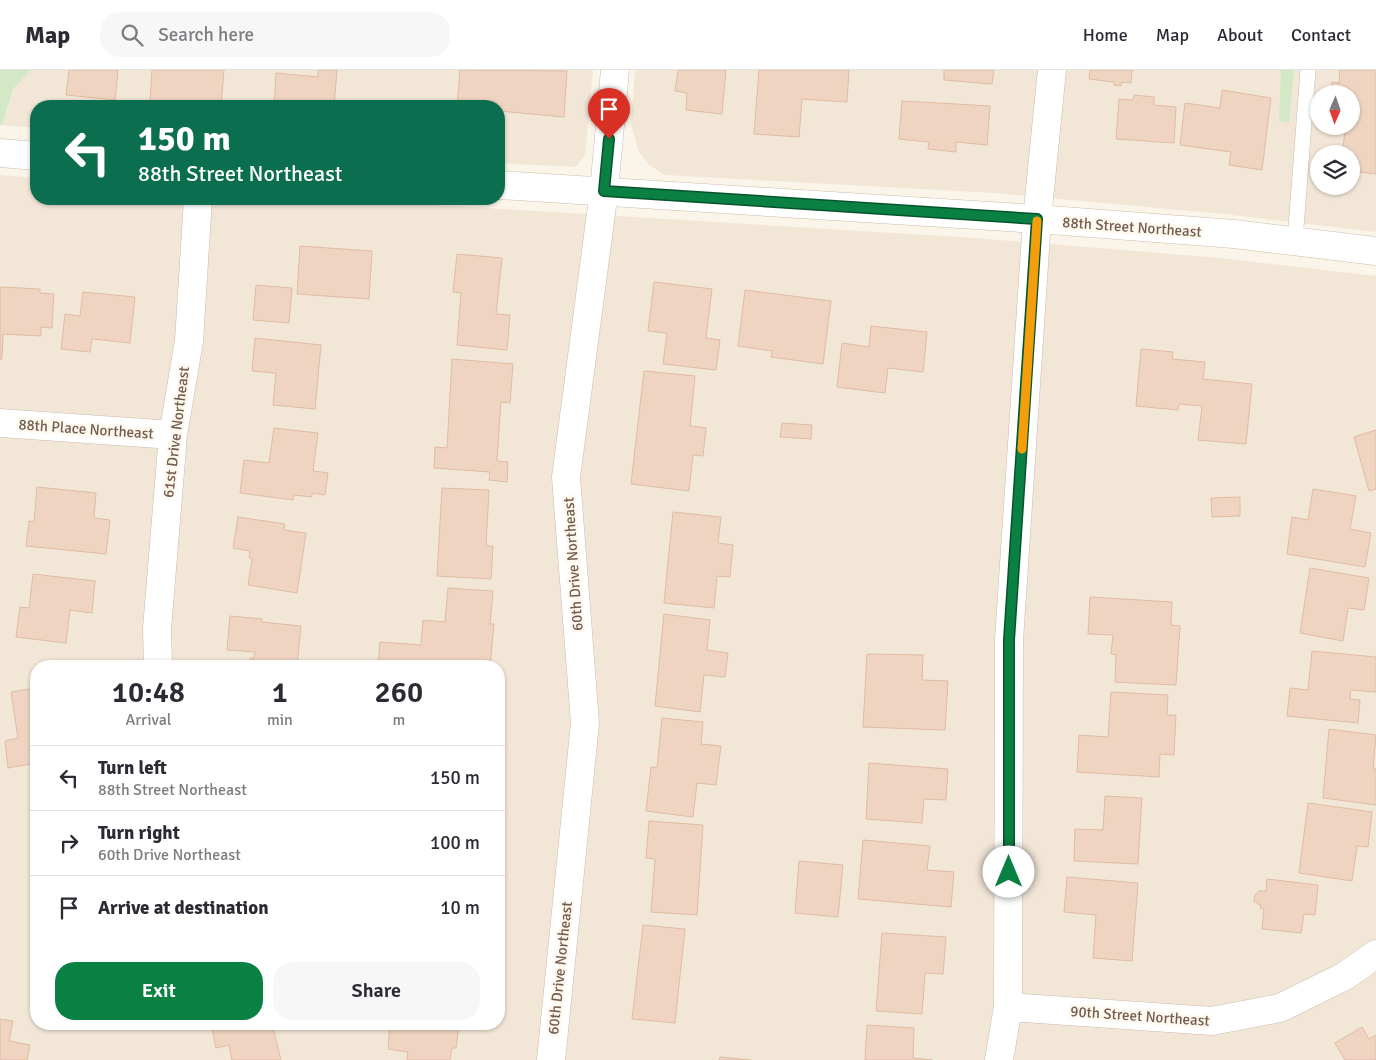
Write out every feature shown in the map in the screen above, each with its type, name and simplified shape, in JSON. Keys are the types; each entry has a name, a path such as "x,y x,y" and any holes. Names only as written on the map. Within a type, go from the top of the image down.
{"street":[{"name":"60th Drive Northeast","path":"551,1060 585,723 566,477 604,191 615,70"},
{"path":"999,1060 1008,1007 1009,640 1037,219 1052,70"},
{"path":"0,154 30,156"},
{"name":"88th Street Northeast","path":"505,185 1037,219 1234,234 1376,251"},
{"name":"61st Drive Northeast","path":"158,660 157,629 173,434 189,341 198,205"},
{"name":"88th Place Northeast","path":"0,423 173,434"},
{"name":"90th Street Northeast","path":"1008,1007 1212,1021 1280,1008 1345,976 1376,954"}],"lane":[{"path":"1295,241 1308,70"}],"shaded area":[{"path":"31,70 593,70 585,155 576,167 505,163 505,100 30,100 30,127 2,125 13,89"},
{"path":"635,70 1376,70 1376,232 1224,214 994,193 665,175 649,165 638,150 631,124"},
{"path":"0,175 30,178 30,205 438,205 975,238 1220,258 1376,276 1376,1060 0,1060"}],"green space":[{"path":"0,70 31,70 13,89 2,125 0,125"},
{"path":"1281,70 1294,70 1289,123 1279,121"}],"building":[{"path":"69,70 118,70 115,100 66,95"},
{"path":"152,70 224,70 222,100 150,100"},
{"path":"318,70 337,70 334,100 274,100 276,73 318,77"},
{"path":"460,70 567,71 564,117 505,112 505,100 458,100"},
{"path":"678,70 726,70 722,114 686,110 687,93 675,91"},
{"path":"759,70 849,70 847,102 802,99 799,137 754,134"},
{"path":"944,70 994,70 992,84 944,80"},
{"path":"1090,70 1132,70 1131,83 1122,82 1121,86 1114,85 1114,82 1089,79"},
{"path":"1340,70 1376,70 1376,174 1360,172 1360,145 1343,145 1345,135 1360,135 1360,85 1332,85 1332,82 1339,83"},
{"path":"1222,90 1271,98 1262,170 1229,165 1231,152 1180,145 1185,103 1220,108"},
{"path":"1134,95 1154,97 1154,105 1176,107 1174,143 1116,139 1119,99 1133,100"},
{"path":"902,101 990,106 987,145 956,142 956,152 928,149 929,142 899,139"},
{"path":"300,246 372,251 369,299 297,294"},
{"path":"457,254 502,258 496,314 510,315 507,350 457,345 461,293 453,292"},
{"path":"654,282 712,289 706,338 720,340 716,370 663,364 667,333 648,331"},
{"path":"256,285 292,288 289,323 253,320"},
{"path":"0,287 40,289 40,293 54,294 52,328 41,327 41,336 3,334 2,359 0,359"},
{"path":"745,290 831,301 823,364 771,357 772,351 738,346"},
{"path":"83,292 135,297 130,343 92,339 90,352 61,349 65,314 80,316"},
{"path":"871,326 927,332 923,372 888,368 885,393 837,387 842,343 869,347"},
{"path":"255,338 321,345 315,409 273,405 276,373 252,371"},
{"path":"1141,349 1173,352 1172,359 1205,362 1203,379 1252,384 1246,444 1198,440 1202,406 1179,404 1178,410 1136,406"},
{"path":"452,359 513,364 510,403 501,402 497,461 508,462 507,482 489,480 490,472 434,468 435,447 447,448"},
{"path":"644,371 695,376 690,426 706,428 703,456 693,455 689,491 631,484"},
{"path":"782,423 812,425 811,439 780,437"},
{"path":"274,428 318,433 313,471 328,473 325,495 312,493 312,497 294,495 293,500 240,493 244,460 269,463"},
{"path":"1376,430 1376,489 1369,491 1354,437"},
{"path":"37,487 96,493 94,518 110,520 106,554 26,546 29,521 34,522"},
{"path":"442,488 489,490 486,546 493,546 491,579 437,576"},
{"path":"1313,489 1356,496 1350,529 1371,533 1365,567 1287,554 1292,517 1308,520"},
{"path":"1240,497 1240,516 1212,517 1211,498"},
{"path":"673,512 721,517 718,543 733,545 730,577 717,576 714,608 664,603"},
{"path":"238,517 285,524 284,530 306,533 297,593 248,585 252,559 249,558 250,551 233,548"},
{"path":"1310,568 1369,578 1364,610 1348,608 1343,641 1300,633"},
{"path":"33,574 95,581 92,613 70,610 66,643 16,637 20,607 29,608"},
{"path":"448,588 493,591 490,624 494,624 491,660 378,660 380,642 421,645 423,620 445,622"},
{"path":"1090,597 1172,602 1171,625 1180,626 1176,685 1115,682 1116,655 1111,654 1113,635 1088,634"},
{"path":"664,614 710,620 707,650 728,653 725,677 704,675 700,712 655,706"},
{"path":"230,616 301,626 298,660 250,660 250,658 254,658 255,652 227,650"},
{"path":"1312,651 1376,657 1376,692 1351,690 1350,699 1360,700 1358,723 1287,716 1290,688 1308,690"},
{"path":"867,654 923,655 922,680 948,681 945,730 863,727"},
{"path":"30,689 30,764 8,768 5,741 18,738 11,692"},
{"path":"1111,692 1168,695 1167,715 1176,715 1174,755 1160,754 1159,777 1077,772 1079,735 1108,737"},
{"path":"662,718 703,722 701,744 721,746 716,785 697,783 693,817 646,811 651,767 657,767"},
{"path":"1329,729 1376,735 1373,769 1376,769 1376,805 1323,798"},
{"path":"869,763 948,769 946,800 924,799 922,823 866,819"},
{"path":"1105,796 1142,798 1138,864 1074,861 1075,829 1103,830"},
{"path":"1308,803 1372,812 1368,847 1357,846 1352,881 1299,873"},
{"path":"649,821 703,825 697,915 651,912 655,859 646,858"},
{"path":"863,840 930,846 927,870 954,872 951,907 858,899"},
{"path":"799,861 843,865 838,917 795,913"},
{"path":"1067,877 1138,883 1132,961 1093,958 1096,915 1064,912"},
{"path":"1267,879 1318,885 1315,915 1304,914 1301,933 1262,929 1264,909 1260,908 1261,905 1254,901 1255,895 1259,891 1266,891"},
{"path":"643,925 685,929 675,1023 632,1019"},
{"path":"882,933 946,937 943,974 925,973 922,1014 876,1011"},
{"path":"0,1019 13,1021 9,1041 30,1045 27,1060 0,1060"},
{"path":"867,1025 914,1028 913,1058 933,1060 865,1060"},
{"path":"1362,1027 1369,1039 1376,1035 1376,1060 1345,1060 1335,1043"},
{"path":"212,1030 274,1030 281,1060 232,1060 229,1045 216,1048"},
{"path":"390,1030 458,1030 456,1048 452,1048 450,1060 407,1060 408,1052 388,1049"},
{"path":"720,1057 751,1060 719,1060"}],"slow traffic":[{"path":"1022,449 1037,221"}],"route":[{"path":"609,139 604,191 1037,219 1009,640 1009,872"}]}
